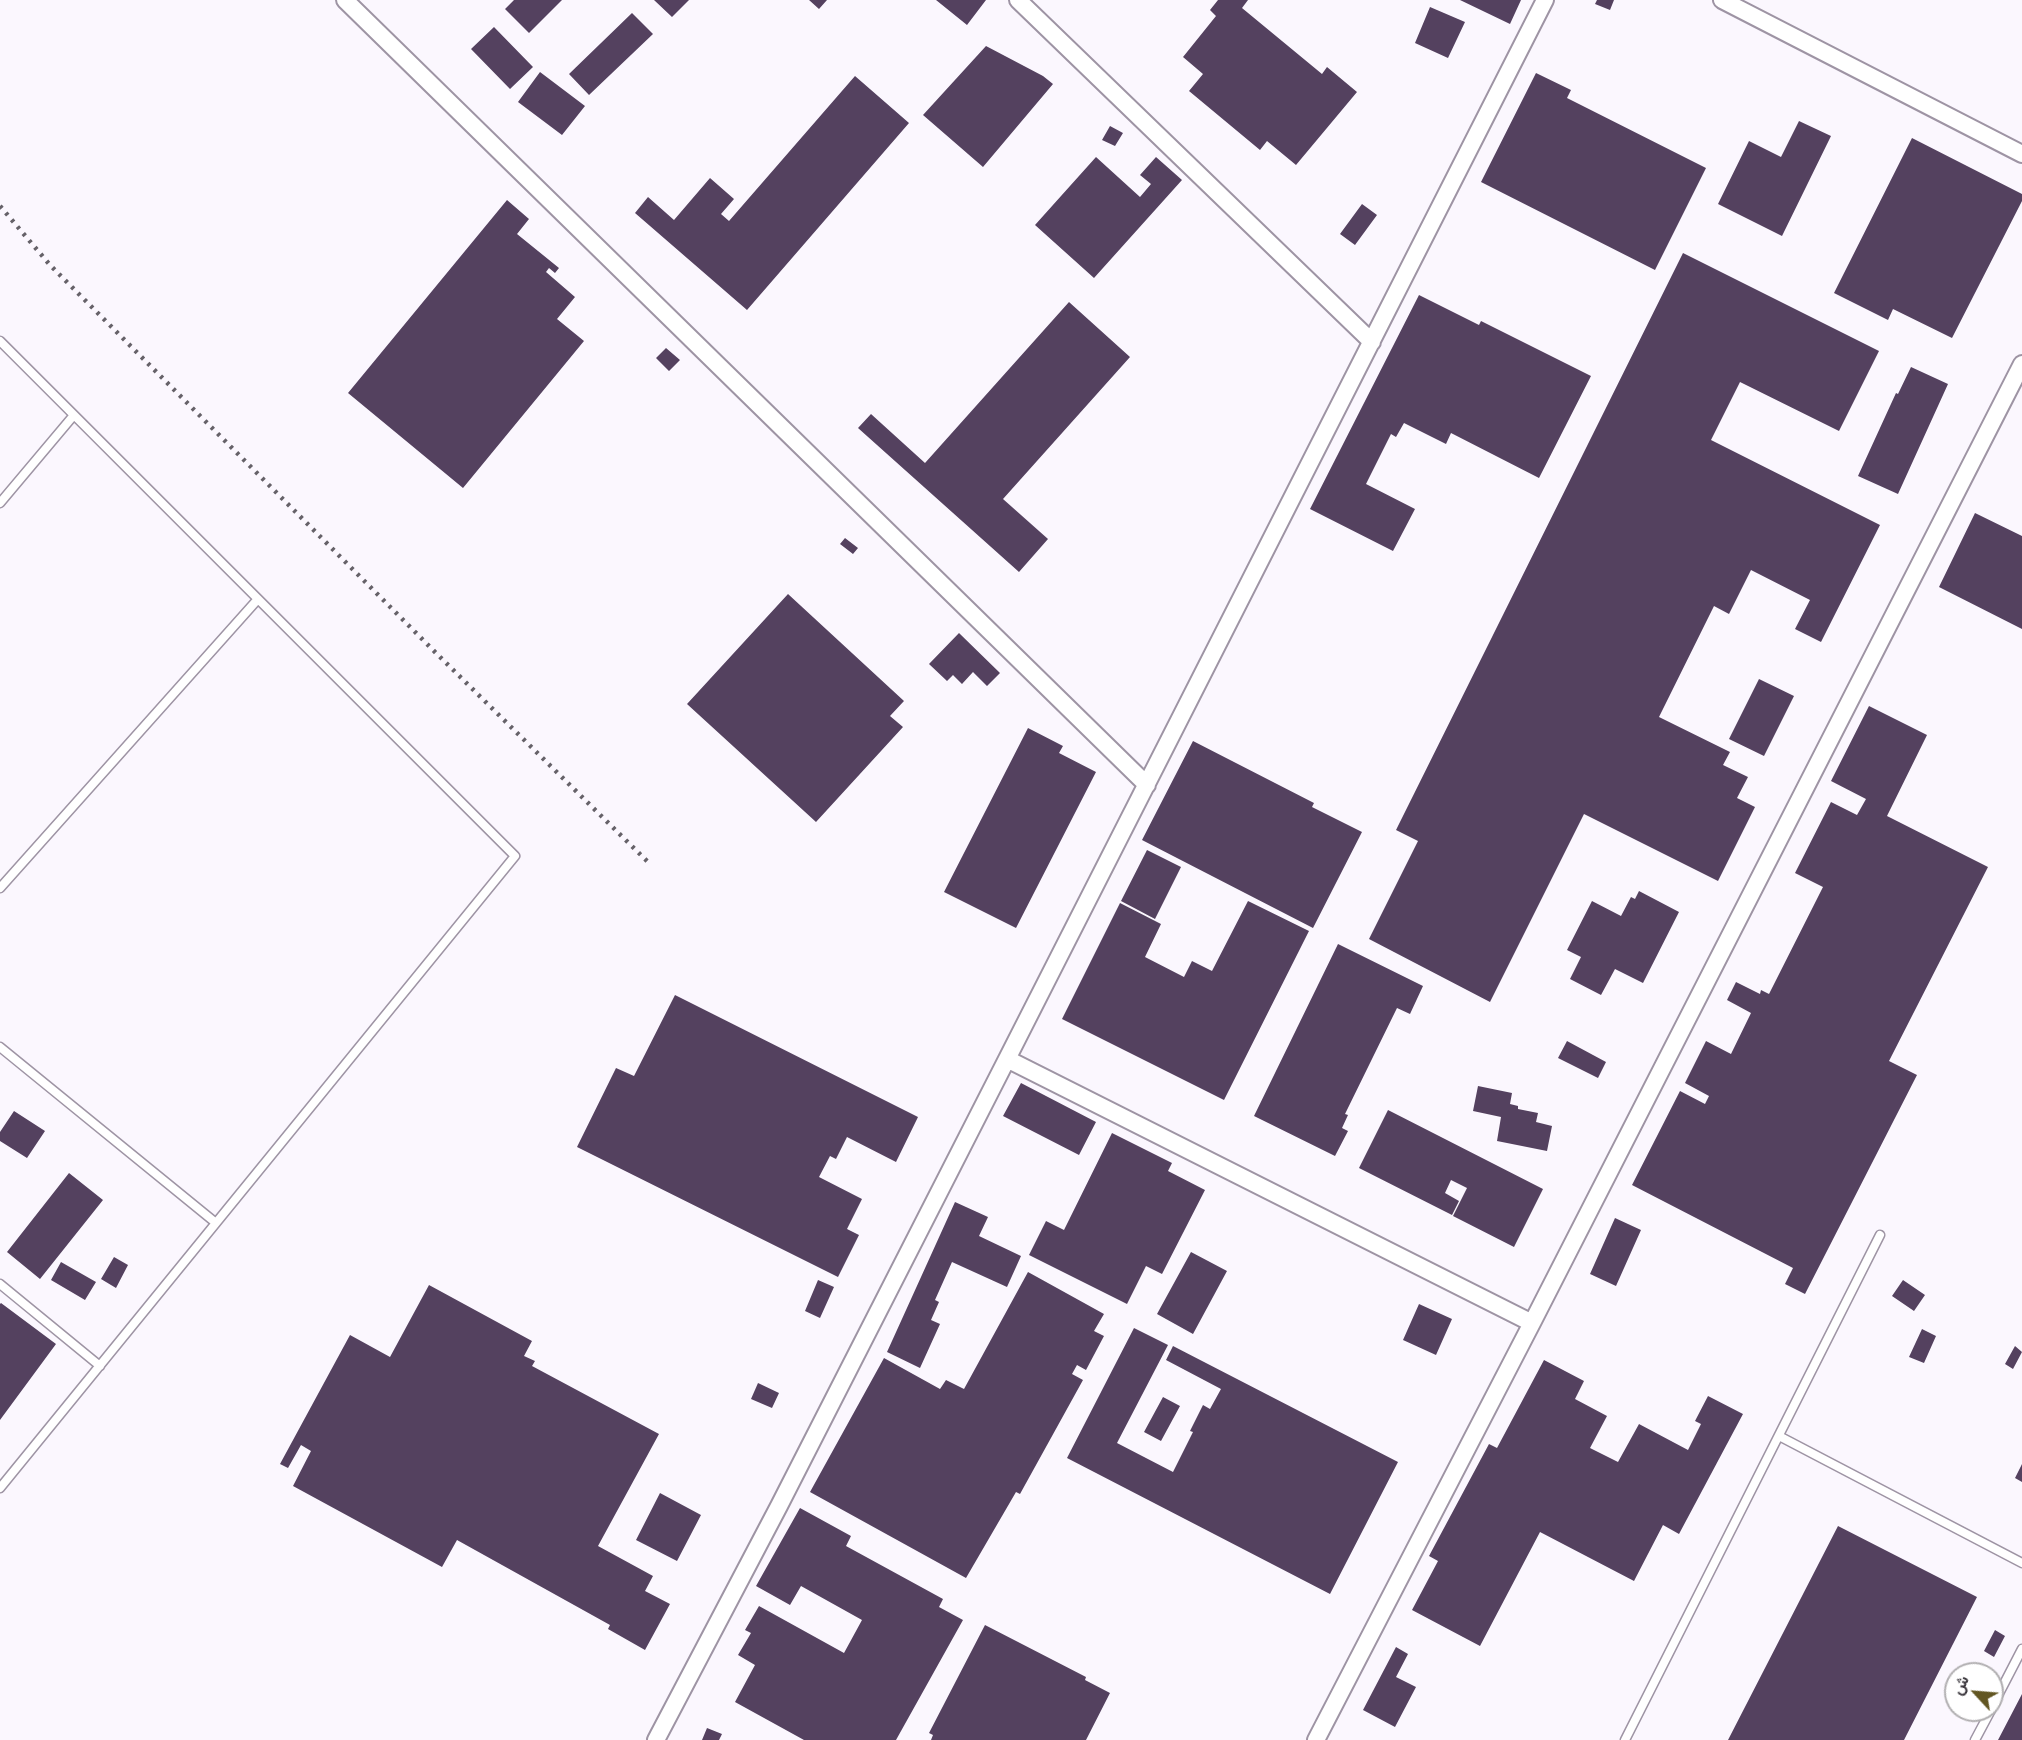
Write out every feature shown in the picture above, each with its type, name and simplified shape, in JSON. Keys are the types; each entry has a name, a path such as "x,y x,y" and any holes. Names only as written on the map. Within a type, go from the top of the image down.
{"street":[{"path":"345,0 1147,785"},
{"path":"1018,0 1372,342"},
{"path":"656,1740 779,1506 1545,0"},
{"path":"1722,0 2022,154"},
{"path":"1316,1740 1532,1323 2022,364"},
{"path":"1007,1059 1532,1323"}],"lane":[{"path":"0,341 515,856 0,1488"},
{"path":"0,503 74,415"},
{"path":"0,888 258,599"},
{"path":"0,1047 216,1223"},
{"path":"1625,1740 1880,1235"},
{"path":"0,1284 100,1366"},
{"path":"1779,1436 2022,1563"},
{"path":"2004,1684 2022,1649"},
{"path":"1975,1740 1984,1722"}],"building":[{"path":"514,0 562,0 529,33 505,9"},
{"path":"654,0 689,0 672,17"},
{"path":"809,0 827,0 819,9"},
{"path":"936,0 986,0 967,25"},
{"path":"1218,0 1248,0 1242,8 1322,74 1327,67 1357,92 1296,165 1267,141 1260,150 1189,91 1203,74 1183,57 1216,16 1210,10"},
{"path":"1460,0 1521,0 1510,24"},
{"path":"1597,0 1614,0 1610,10 1595,4"},
{"path":"1430,7 1465,22 1448,58 1415,43"},
{"path":"632,13 653,34 589,95 569,74"},
{"path":"494,27 533,67 510,89 471,49"},
{"path":"986,46 1043,76 1053,84 983,167 923,115"},
{"path":"540,72 585,106 562,135 518,102"},
{"path":"1536,73 1571,90 1567,98 1706,168 1655,270 1481,182"},
{"path":"855,76 909,123 747,310 635,213 648,197 674,220 710,178 734,199 721,214 729,221"},
{"path":"1799,121 1831,136 1782,236 1718,204 1749,141 1781,157"},
{"path":"1110,126 1123,133 1115,146 1102,140"},
{"path":"1912,138 2022,194 2022,201 1952,338 1893,309 1888,320 1834,293"},
{"path":"1096,157 1140,197 1151,184 1140,175 1156,157 1182,180 1094,278 1035,225"},
{"path":"507,200 529,219 517,234 559,268 555,273 549,268 546,272 575,297 557,319 584,341 463,488 348,393"},
{"path":"1362,204 1377,215 1355,245 1340,234"},
{"path":"1683,253 1879,351 1839,431 1740,382 1711,440 1880,525 1821,642 1795,629 1810,600 1751,570 1729,614 1714,606 1659,717 1730,752 1723,765 1748,777 1737,798 1755,807 1718,881 1584,814 1490,1002 1369,939 1418,841 1396,830"},
{"path":"1419,295 1479,325 1481,321 1591,376 1539,478 1451,433 1446,444 1404,423 1396,437 1391,434 1366,484 1415,509 1393,551 1310,509"},
{"path":"1069,302 1130,357 1003,499 1048,539 1019,572 858,428 871,414 925,463"},
{"path":"666,348 680,360 669,371 656,358"},
{"path":"1911,367 1948,384 1898,494 1858,476 1896,393 1898,394"},
{"path":"1975,513 2022,536 2022,629 1939,587"},
{"path":"845,538 858,548 853,554 840,544"},
{"path":"788,594 904,701 890,716 903,727 816,822 687,704"},
{"path":"959,633 1000,673 987,686 973,672 962,684 953,675 947,681 929,664"},
{"path":"1759,679 1794,696 1764,756 1729,739"},
{"path":"1869,706 1927,735 1887,816 1988,867 1889,1061 1917,1075 1805,1294 1785,1284 1793,1268 1632,1185 1680,1091 1705,1104 1709,1096 1685,1083 1706,1041 1731,1054 1751,1013 1727,1000 1736,982 1760,994 1761,990 1769,994 1823,887 1795,873 1831,802 1857,815 1866,799 1831,781"},
{"path":"1028,728 1063,746 1059,753 1096,772 1016,928 944,892"},
{"path":"1193,741 1314,803 1312,807 1362,832 1313,928 1142,840"},
{"path":"1147,850 1181,867 1155,919 1121,901"},
{"path":"1639,891 1679,912 1643,983 1615,969 1601,995 1570,979 1581,957 1567,950 1592,901 1621,916 1631,897 1635,899"},
{"path":"1248,901 1309,931 1224,1100 1062,1019 1120,903 1161,924 1145,957 1184,977 1192,961 1212,971"},
{"path":"1338,944 1423,986 1410,1014 1397,1008 1345,1114 1348,1115 1342,1128 1348,1131 1335,1156 1254,1116"},
{"path":"675,995 918,1117 896,1162 847,1137 836,1159 830,1156 819,1177 862,1199 847,1229 859,1235 838,1277 577,1147 616,1068 634,1076"},
{"path":"1567,1041 1606,1062 1598,1078 1558,1058"},
{"path":"1021,1083 1096,1122 1079,1155 1003,1116"},
{"path":"1478,1086 1512,1093 1510,1104 1518,1106 1518,1109 1538,1113 1536,1122 1552,1126 1547,1151 1497,1141 1501,1117 1473,1111"},
{"path":"1388,1110 1543,1189 1514,1247 1453,1216 1467,1188 1451,1180 1445,1193 1459,1201 1452,1215 1359,1168"},
{"path":"14,1111 45,1131 27,1158 0,1141 0,1132"},
{"path":"1112,1133 1172,1163 1168,1171 1205,1190 1162,1274 1146,1266 1127,1304 1029,1255 1046,1221 1064,1230"},
{"path":"69,1173 103,1200 40,1279 7,1252"},
{"path":"955,1202 988,1217 979,1236 1021,1256 1007,1287 952,1262 935,1300 939,1302 931,1320 940,1324 920,1368 887,1352"},
{"path":"1615,1218 1641,1230 1616,1286 1590,1274"},
{"path":"1191,1252 1227,1271 1193,1334 1157,1314"},
{"path":"114,1257 128,1265 116,1288 101,1279"},
{"path":"61,1262 96,1282 85,1300 51,1280"},
{"path":"1028,1272 1104,1314 1094,1331 1104,1336 1086,1370 1077,1365 1072,1374 1083,1380 1020,1494 1016,1492 966,1578 810,1492 884,1358 940,1389 946,1380 964,1389"},
{"path":"818,1280 834,1287 820,1318 805,1311"},
{"path":"1903,1280 1925,1295 1914,1311 1892,1296"},
{"path":"429,1285 532,1341 524,1356 535,1361 532,1366 659,1434 598,1546 653,1576 645,1591 670,1604 645,1650 608,1629 610,1625 457,1540 442,1567 293,1486 311,1451 301,1445 288,1468 280,1464 350,1335 390,1357"},
{"path":"0,1304 56,1344 0,1420"},
{"path":"1419,1304 1452,1319 1436,1355 1403,1340"},
{"path":"1134,1328 1168,1345 1117,1443 1173,1472 1193,1432 1190,1431 1203,1405 1210,1409 1221,1389 1166,1360 1173,1346 1398,1462 1330,1594 1067,1458"},
{"path":"1922,1329 1936,1336 1924,1363 1909,1357"},
{"path":"2015,1346 2022,1352 2013,1369 2005,1364"},
{"path":"1544,1360 1584,1381 1575,1399 1607,1416 1590,1448 1618,1462 1639,1424 1688,1450 1701,1424 1695,1421 1708,1396 1743,1414 1679,1534 1663,1525 1634,1581 1540,1532 1480,1646 1412,1610 1438,1561 1429,1556 1489,1444 1497,1448"},
{"path":"758,1383 779,1393 772,1408 751,1399"},
{"path":"1163,1397 1180,1406 1161,1441 1144,1432"},
{"path":"2022,1464 2022,1482 2015,1478"},
{"path":"660,1493 701,1515 677,1561 636,1540"},
{"path":"800,1508 851,1536 846,1546 943,1599 939,1607 963,1620 896,1740 804,1740 735,1702 755,1665 738,1655 751,1633 745,1630 759,1606 844,1653 862,1620 801,1586 790,1605 756,1586"},
{"path":"1838,1526 1977,1597 1904,1740 1728,1740"},
{"path":"985,1625 1086,1677 1085,1680 1110,1693 1086,1740 931,1740 933,1735 929,1733"},
{"path":"1995,1630 2005,1636 1994,1657 1984,1651"},
{"path":"1396,1647 1408,1654 1396,1677 1416,1687 1395,1727 1363,1710"},
{"path":"2022,1694 2022,1740 1998,1740"},
{"path":"707,1728 722,1734 719,1740 702,1740"}],"railway":[{"path":"0,206 50,265 436,653 651,865"}]}
